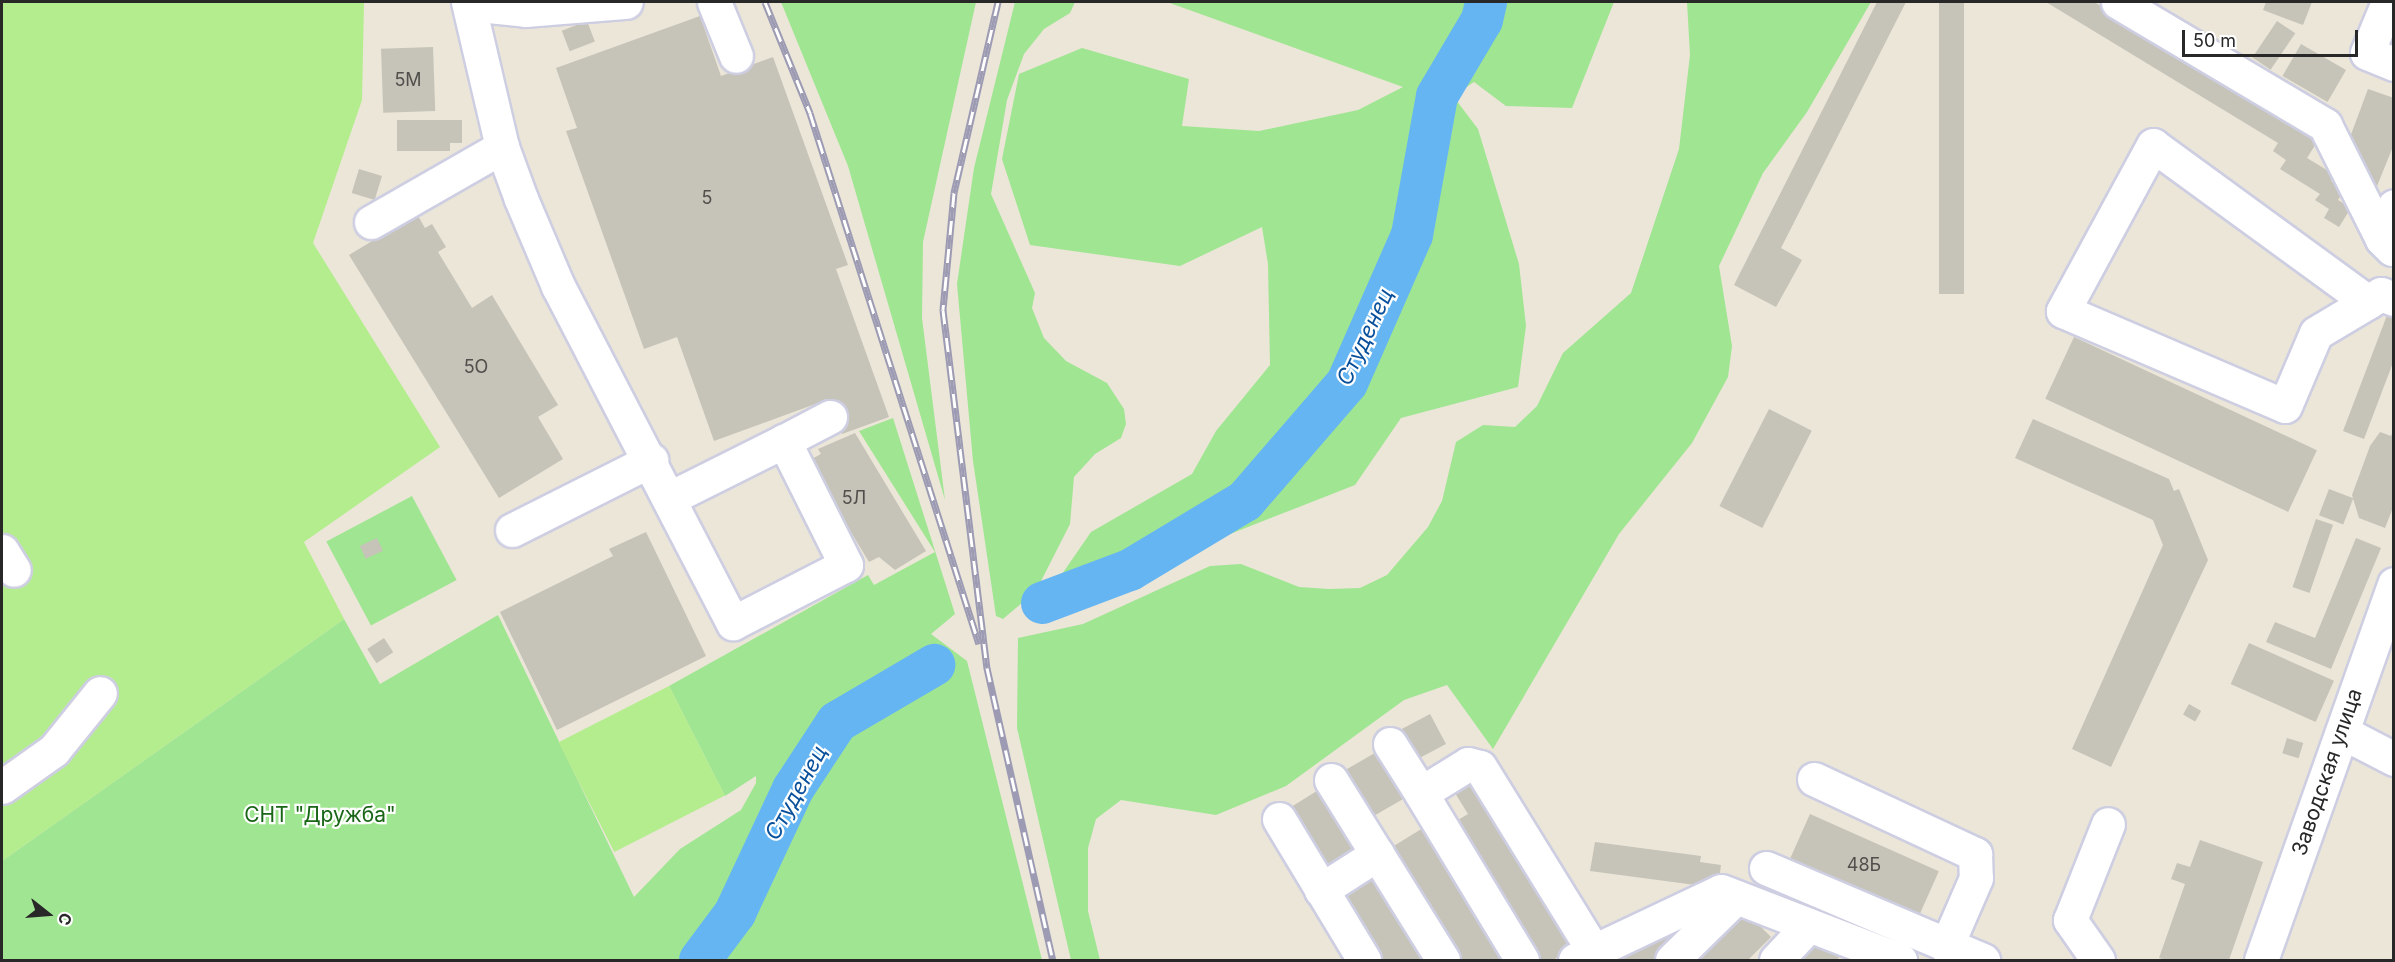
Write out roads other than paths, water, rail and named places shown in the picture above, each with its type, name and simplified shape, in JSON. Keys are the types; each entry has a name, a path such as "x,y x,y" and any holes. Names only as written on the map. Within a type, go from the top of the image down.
{"street":[{"path":"626,2 526,10 469,3 502,147 558,286 651,460 733,623 846,565 784,441"},
{"path":"714,2 736,56"},
{"path":"2388,2 2367,53 2394,64"},
{"path":"2123,3 2325,125 2388,245"},
{"path":"2153,145 2381,301 2316,333 2285,405 2063,311 2153,145"},
{"path":"371,222 502,147"},
{"path":"2388,245 2394,206"},
{"path":"670,498 830,417"},
{"path":"512,530 651,460"},
{"name":"Заводская улица","path":"2261,960 2394,584"},
{"path":"2,787 54,750 100,693"},
{"path":"2342,732 2394,759"},
{"path":"1390,744 1522,960"},
{"path":"1420,793 1476,764 1583,954 1721,891 1809,925 1885,958"},
{"path":"1814,779 1975,854 1976,878 1946,947"},
{"path":"1331,780 1443,960"},
{"path":"1279,819 1364,960"},
{"path":"2098,960 2070,920 2108,824"},
{"path":"1321,890 1377,854"},
{"path":"1766,868 1946,947 1983,960"},
{"path":"1672,960 1736,897"},
{"path":"1776,960 1809,925"}],"waterway":[{"name":"Студенец","path":"1042,603 1130,570 1245,501 1347,383 1412,235 1437,96 1482,20 1486,2"},
{"name":"Студенец","path":"700,960 735,913 793,789 837,722 934,665"}],"railway":[{"path":"765,2 810,113 979,644"},
{"path":"998,2 954,193 943,310 987,668 1053,960"}],"park label":[{"name":"СНТ \"Дружба\"","path":"320,815"}]}
